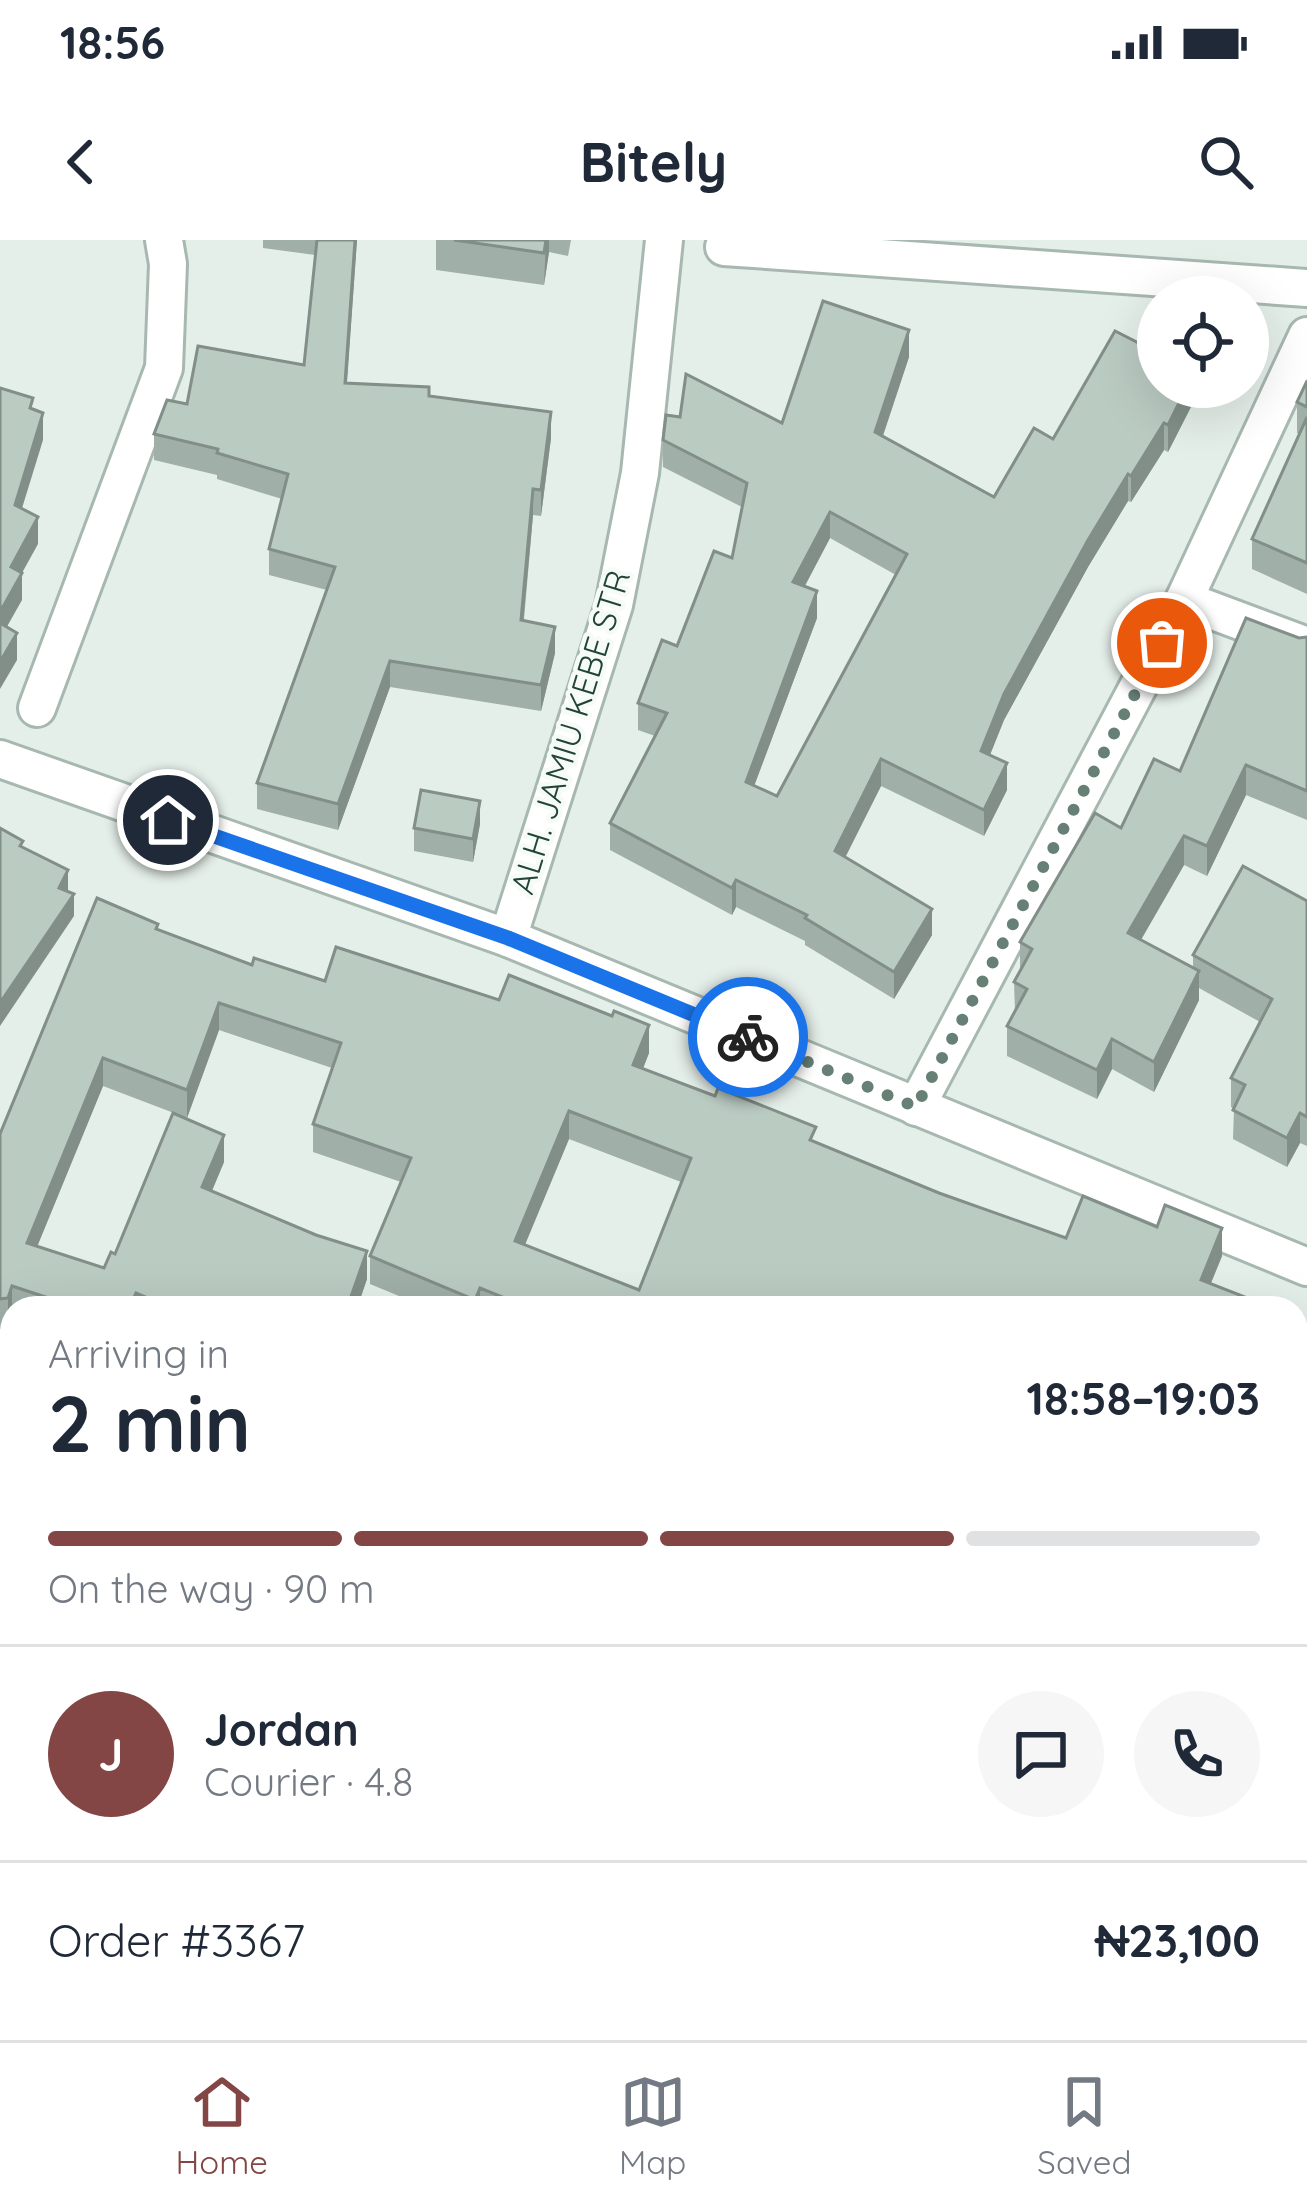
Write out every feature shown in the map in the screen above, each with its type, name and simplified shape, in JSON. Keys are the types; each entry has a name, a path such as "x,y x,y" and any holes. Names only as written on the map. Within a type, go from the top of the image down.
{"street":[{"path":"37,709 164,368 168,264 164,240"},
{"name":"ALH. JAMIU KEBE STR","path":"508,938 614,605 640,473 664,240"},
{"path":"724,247 1307,288"},
{"path":"916,1107 1184,600 1307,336"},
{"path":"1184,600 1307,646"},
{"path":"0,759 508,938 1307,1267"}],"building":[{"path":"317,240 355,240 345,383 429,387 429,396 551,412 541,490 533,489 521,620 555,627 541,685 390,661 338,804 257,783 335,567 269,549 288,474 217,453 218,449 154,434 167,400 187,404 198,346 304,365"},
{"path":"454,240 546,240 544,253"},
{"path":"823,301 909,330 875,432 994,497 1034,428 1053,439 1115,331 1137,342 1137,408 1176,408 1088,540 1004,694 981,751 1007,763 984,810 881,759 835,851 932,909 894,972 805,918 807,915 736,880 732,888 610,823 667,713 638,703 662,640 677,646 714,551 732,558 747,483 663,440 666,415 680,417 686,374 782,423","holes":["830,512 907,554 777,796 746,782 817,591 793,582"]},
{"path":"1307,381 1307,407 1297,402"},
{"path":"0,388 33,398 30,408 43,413 15,505 38,517 11,567 22,573 0,612"},
{"path":"1307,417 1307,563 1252,539"},
{"path":"1246,618 1307,637 1307,791 1246,765 1207,846 1184,836 1128,933 1199,971 1154,1062 1112,1039 1097,1070 1007,1026 1027,989 1014,982 1032,949 1020,942 1095,813 1121,828 1154,759 1180,771"},
{"path":"0,623 17,633 0,662"},
{"path":"421,790 480,801 473,839 414,828"},
{"path":"0,828 23,841 20,846 68,870 59,888 74,894 0,1003"},
{"path":"1243,866 1307,901 1307,1117 1300,1113 1287,1138 1233,1110 1245,1085 1231,1078 1272,999 1193,955"},
{"path":"97,898 158,924 156,929 252,965 254,958 325,981 336,947 499,1000 509,975 612,1016 614,1011 649,1025 633,1065 715,1096 718,1088 816,1127 810,1140 939,1193 1066,1238 1083,1196 1157,1227 1165,1205 1222,1228 1201,1280 1242,1296 500,1296 480,1288 477,1296 465,1296 370,1256 411,1158 313,1124 341,1043 219,1003 187,1090 103,1058 27,1243 104,1268 111,1252 115,1254 173,1113 224,1135 202,1187 367,1251 351,1296 42,1296 12,1286 9,1296 0,1296 0,1134","holes":["569,1111 691,1158 639,1290 515,1241"]}],"way so far":[{"path":"748,1037 916,1107 1162,643"}],"route":[{"path":"168,820 508,938 748,1037"}]}
